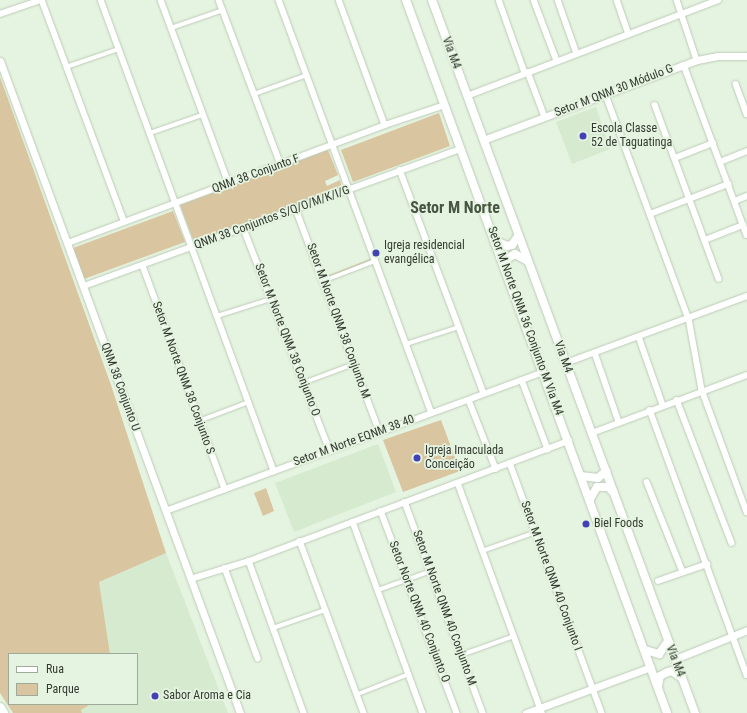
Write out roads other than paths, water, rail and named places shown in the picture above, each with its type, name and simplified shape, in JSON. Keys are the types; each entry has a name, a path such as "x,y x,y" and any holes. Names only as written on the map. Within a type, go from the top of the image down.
{"highway":[{"path":"0,708 3,713"}],"main road":[{"name":"Setor M Norte QNM 36 Conjunto M Via M4","path":"406,0 585,484"},
{"name":"Via M4","path":"432,0 695,713"},
{"path":"494,238 502,246 507,246 512,245 518,236"},
{"path":"505,266 508,258 515,254 523,256 528,262"},
{"path":"581,476 598,478 606,471"},
{"name":"Via M4","path":"585,484 667,713"},
{"path":"590,499 597,487 608,487 613,492"},
{"path":"645,650 659,654 668,641"},
{"path":"658,686 660,676 668,672 672,671 682,678"}],"street":[{"path":"0,14 41,0 124,221"},
{"path":"101,0 274,471"},
{"path":"161,0 202,115 229,184"},
{"path":"219,0 281,165"},
{"path":"279,0 348,190 432,413"},
{"path":"339,0 385,125"},
{"path":"499,0 526,72 545,117"},
{"path":"534,0 556,61"},
{"path":"558,0 577,54"},
{"path":"617,0 629,34"},
{"path":"677,0 697,60"},
{"path":"467,96 526,72 718,0"},
{"path":"171,28 223,10"},
{"path":"66,67 118,49"},
{"name":"Setor M QNM 30 Módulo G","path":"483,140 697,60 718,56 747,56"},
{"name":"QNM 38 Conjunto U","path":"0,61 240,713"},
{"path":"684,65 747,235"},
{"path":"254,94 307,75"},
{"path":"736,84 747,114"},
{"path":"606,95 689,319 702,390 746,509"},
{"name":"QNM 38 Conjunto F","path":"68,243 124,221 177,204 333,146 385,125 445,105"},
{"path":"655,105 719,279"},
{"path":"150,133 202,115"},
{"path":"675,158 713,143"},
{"name":"QNM 38 Conjuntos S/Q/O/M/K/I/G","path":"84,286 143,266 400,170 461,149"},
{"path":"720,162 747,151"},
{"path":"400,170 484,393"},
{"path":"650,214 728,184"},
{"path":"735,201 747,196"},
{"name":"Setor M Norte QNM 38 Conjunto M","path":"296,209 380,433"},
{"path":"705,240 743,225"},
{"name":"Setor M Norte QNM 38 Conjunto O","path":"244,229 302,383 330,451"},
{"path":"323,281 375,261"},
{"name":"Setor M Norte QNM 38 Conjunto S","path":"143,266 225,490"},
{"path":"566,363 689,319 747,296"},
{"path":"217,316 271,299"},
{"path":"406,344 459,327"},
{"path":"639,337 663,405"},
{"path":"595,353 620,422"},
{"path":"302,383 354,364"},
{"name":"Setor M Norte EQNM 38 40","path":"166,511 543,372"},
{"path":"592,433 702,390 747,375"},
{"path":"522,380 548,449"},
{"path":"469,400 496,469"},
{"path":"677,400 732,543"},
{"path":"199,421 249,402"},
{"path":"650,410 747,675"},
{"path":"191,579 248,561 569,441"},
{"name":"Setor M Norte QNM 40 Conjunto I","path":"510,463 602,713"},
{"path":"647,482 683,572"},
{"path":"458,483 541,710"},
{"name":"Setor M Norte QNM 40 Conjunto M","path":"405,502 461,655 484,713"},
{"name":"Setor Norte QNM 40 Conjunto O","path":"381,511 457,713"},
{"path":"353,522 423,713"},
{"path":"482,552 536,532"},
{"path":"300,541 364,713"},
{"path":"248,561 304,713"},
{"path":"658,581 707,564"},
{"path":"225,568 258,658"},
{"path":"378,590 431,571"},
{"path":"273,628 325,610"},
{"path":"675,659 747,630"},
{"path":"461,655 514,636"},
{"path":"526,713 541,710 592,688 651,667"},
{"path":"358,694 409,674"}],"place":[{"name":"Escola Classe 52 de Taguatinga","path":"583,136"},
{"name":"Igreja residencial evangélica","path":"376,253"},
{"name":"Igreja Imaculada Conceição","path":"417,458"},
{"name":"Biel Foods","path":"586,524"},
{"name":"Sabor Aroma e Cia","path":"155,696"}],"district":[{"name":"Setor M Norte","path":"455,208"}]}
